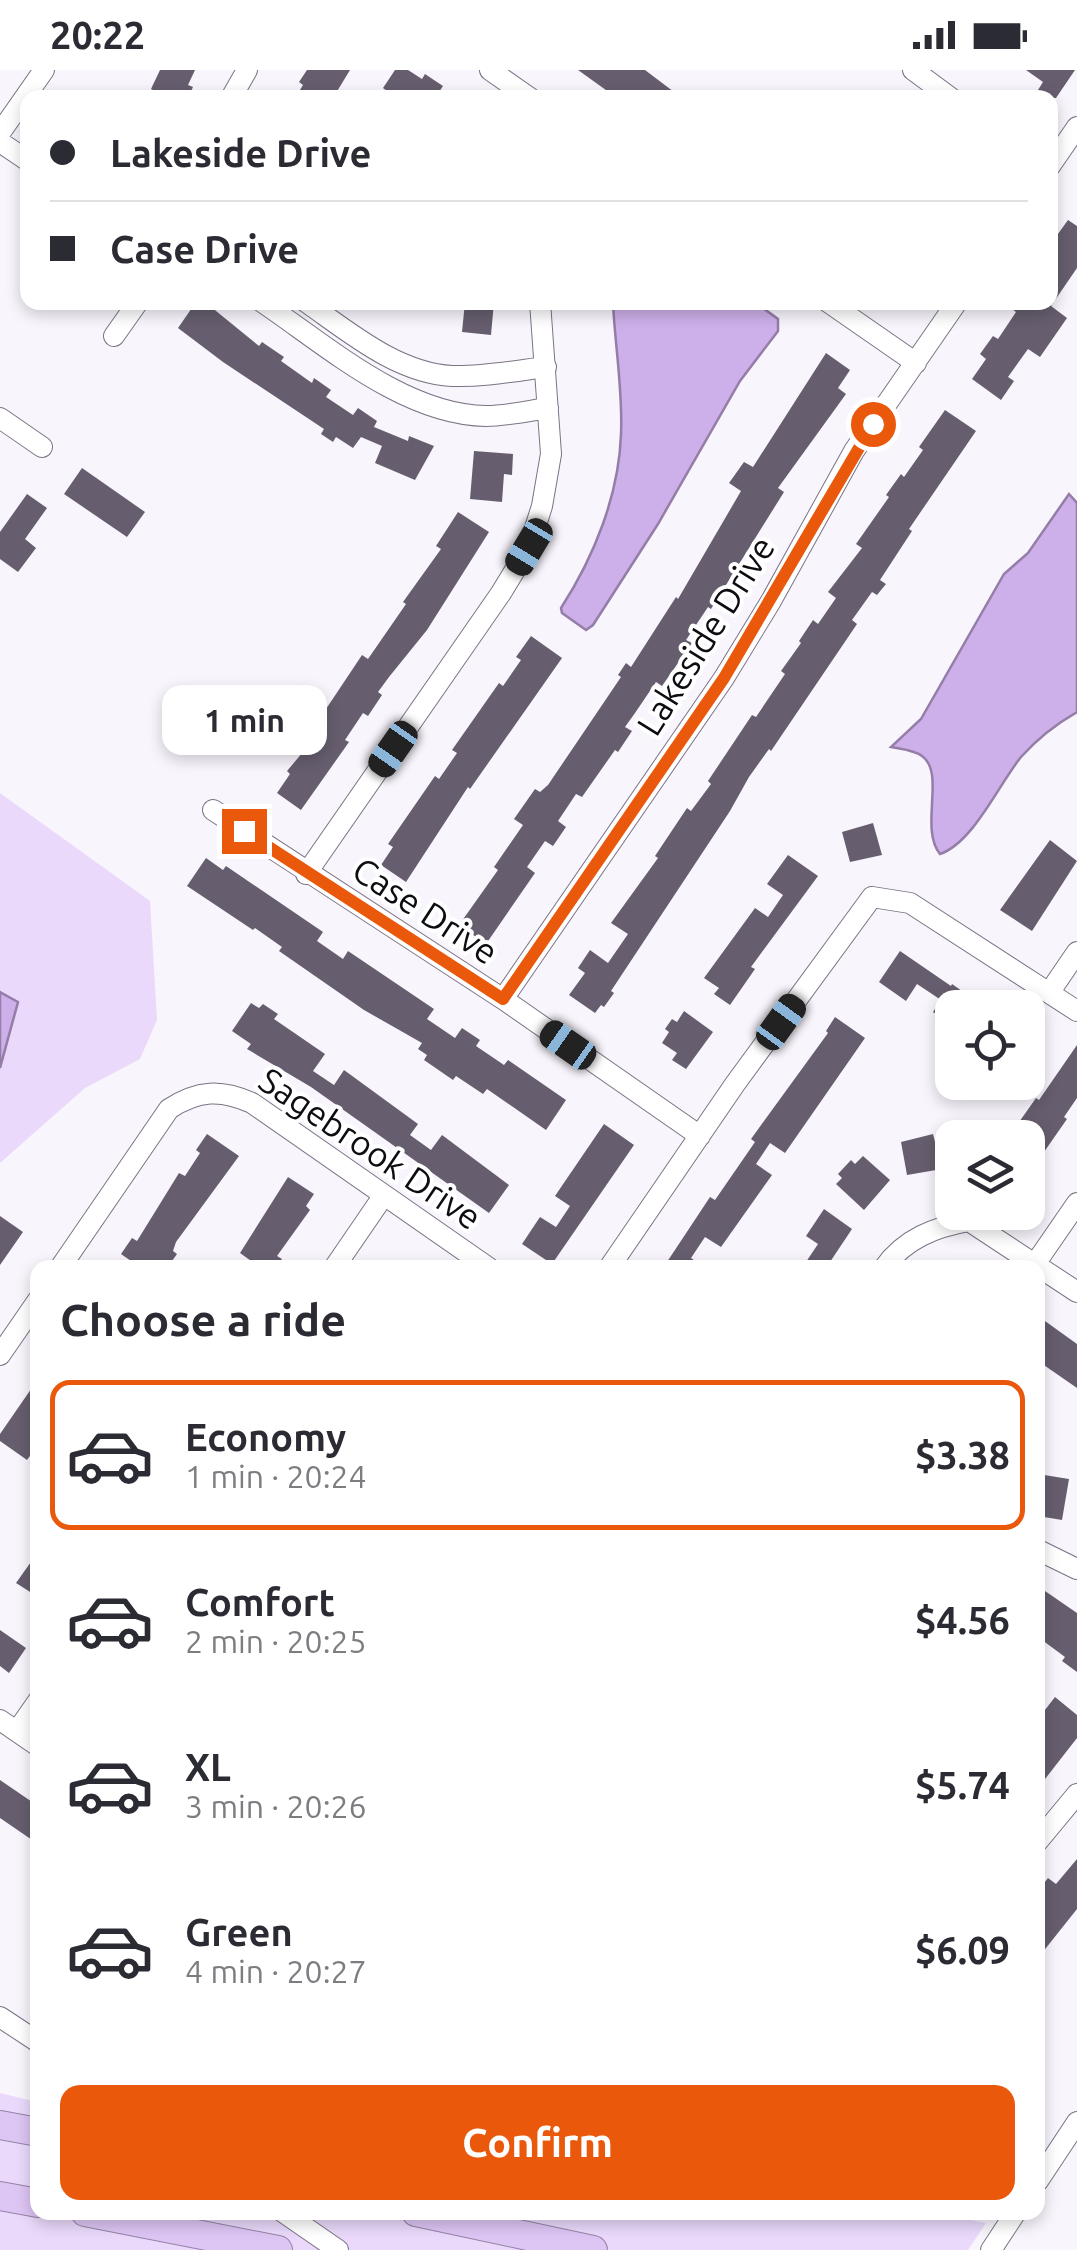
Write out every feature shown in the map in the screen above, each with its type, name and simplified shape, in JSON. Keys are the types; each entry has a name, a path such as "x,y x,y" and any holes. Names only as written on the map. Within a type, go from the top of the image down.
{"highway":[{"path":"0,2124 30,2130"},
{"path":"0,2196 30,2202"},
{"path":"126,2220 278,2250"},
{"path":"453,2220 593,2250"}],"street":[{"path":"490,70 519,90"},
{"path":"912,70 940,90"},
{"path":"0,132 20,104"},
{"path":"1058,154 1077,127"},
{"path":"114,336 132,310"},
{"path":"274,310 398,393 427,404 486,416 548,408"},
{"path":"318,310 380,352 417,370 448,376 546,367"},
{"path":"306,874 529,547 542,506 551,454 541,310"},
{"path":"840,310 916,363"},
{"name":"Lakeside Drive","path":"503,999 724,678 771,602 854,451 952,310"},
{"path":"0,418 42,447"},
{"name":"Case Drive","path":"213,810 503,999 700,1136"},
{"path":"615,1260 872,897 910,903 1077,1011"},
{"path":"1049,993 1077,952"},
{"name":"Sagebrook Drive","path":"65,1260 168,1108 200,1093 218,1092 252,1103 478,1260"},
{"path":"339,1260 384,1194"},
{"path":"1038,1260 1077,1203"},
{"path":"890,1260 895,1252 938,1226 969,1221 1029,1260"},
{"path":"1045,1271 1077,1292"},
{"path":"0,1356 30,1312"},
{"path":"1045,1553 1077,1569"},
{"path":"30,1708 8,1726 30,1741"},
{"path":"1045,1833 1077,1794"},
{"path":"0,2016 30,2037"},
{"path":"1045,2170 1077,2122"},
{"path":"295,2220 338,2250"},
{"path":"990,2250 1011,2220"}],"shaded area":[{"path":"614,310 766,310 778,319 778,331 740,381 658,524 586,630 562,613 561,608 594,547 610,502 619,457 620,385"},
{"path":"1069,494 1077,503 1077,712 1027,750 974,826 940,854 932,830 929,764 919,754 891,747 921,719 1004,574 1028,553"},
{"path":"0,793 150,901 157,1020 140,1059 85,1088 0,1163 0,1068 18,1002 0,992"},
{"path":"0,992 18,1002 0,1068"},
{"path":"0,2093 30,2100 30,2220 986,2223 968,2250 0,2250"}],"building":[{"path":"160,70 195,70 188,85 192,90 151,89"},
{"path":"307,70 350,70 338,90 300,90 303,85 299,82"},
{"path":"395,70 408,70 422,79 425,74 443,86 440,90 383,88"},
{"path":"578,70 645,70 671,90 606,90"},
{"path":"1026,70 1075,70 1058,95 1058,90 1038,90 1043,82"},
{"path":"1068,220 1077,226 1077,268 1058,296 1058,234"},
{"path":"190,310 215,310 259,346 262,342 284,357 281,361 312,383 314,378 331,390 326,397 353,415 358,408 377,421 374,427 408,441 409,436 434,446 415,480 375,463 382,446 361,437 353,448 336,437 333,442 321,434 324,429 178,328"},
{"path":"464,310 493,310 491,335 462,332"},
{"path":"1013,310 1056,310 1067,318 1040,357 1028,349 1008,377 1014,381 1001,400 972,379 986,359 980,354 993,336 998,339 1016,312"},
{"path":"826,353 850,370 838,388 846,394 778,488 784,492 711,609 708,607 686,640 692,643 662,686 656,682 625,727 632,731 618,752 615,750 582,797 576,794 558,821 566,827 553,846 545,841 527,867 535,873 486,944 459,925 498,870 494,867 523,825 514,819 535,789 540,792 548,785 621,677 618,675 626,663 631,667 678,599 741,491 729,483 744,462 753,467"},
{"path":"945,410 976,431 909,529 912,531 880,580 886,584 877,595 872,592 852,620 857,624 749,777 611,991 614,993 595,1013 569,995 585,973 578,968 590,950 608,963 628,934 611,923 658,858 655,856 687,808 691,811 711,784 708,781 752,715 756,717 785,674 781,671 813,620 818,624 836,598 828,592 862,548 856,544 889,497 886,495 923,450 919,447"},
{"path":"474,451 513,454 512,475 504,474 502,502 470,499"},
{"path":"82,468 145,512 127,537 64,494"},
{"path":"27,494 47,508 25,539 36,548 18,572 0,559 0,532"},
{"path":"458,512 489,532 427,630 378,692 382,695 368,716 363,713 345,740 349,742 301,810 277,793 290,774 287,771 313,740 308,736 362,655 368,659 406,604 403,602 441,549 436,546"},
{"path":"531,636 562,658 468,787 406,882 381,865 393,847 388,844 435,776 439,779 457,753 452,750 499,683 503,686 521,660 516,657"},
{"path":"873,823 882,855 850,862 842,832"},
{"path":"1050,840 1077,861 1032,931 1000,910"},
{"path":"788,855 818,876 751,967 755,969 730,1005 714,994 719,988 704,978 755,908 768,917 783,895 767,884"},
{"path":"206,858 223,870 226,866 323,932 317,941 343,959 348,951 434,1009 427,1019 455,1038 462,1028 480,1040 476,1046 504,1065 508,1060 566,1100 546,1130 487,1089 483,1094 456,1076 453,1080 424,1060 427,1055 418,1049 422,1043 364,1010 279,951 282,947 255,928 187,886"},
{"path":"900,951 960,990 935,990 935,996 917,984 906,1001 879,982"},
{"path":"251,1003 259,1008 263,1004 278,1014 274,1019 325,1054 313,1071 334,1085 344,1070 418,1124 410,1135 431,1150 442,1135 509,1185 489,1213 311,1087 247,1049 251,1044 232,1031"},
{"path":"684,1011 713,1032 686,1069 672,1060 677,1053 662,1043 669,1032 665,1029 672,1019 677,1022"},
{"path":"835,1017 865,1038 785,1153 770,1143 756,1164 772,1175 721,1247 705,1237 691,1258 694,1260 668,1260 710,1197 715,1200 755,1142 751,1139"},
{"path":"1077,1045 1077,1098 1045,1151 1045,1120 1021,1120 1035,1100 1045,1100 1045,1091"},
{"path":"604,1124 634,1145 555,1260 546,1260 522,1244 540,1217 556,1227 570,1206 555,1196"},
{"path":"207,1134 239,1156 176,1242 173,1251 177,1254 173,1260 130,1260 121,1254 132,1238 137,1241 179,1173 185,1176 200,1153 196,1150"},
{"path":"933,1134 935,1170 907,1175 901,1142"},
{"path":"863,1156 890,1180 864,1210 836,1184 842,1178 838,1174 851,1160 855,1164"},
{"path":"288,1177 314,1194 306,1206 310,1210 277,1256 281,1260 250,1260 240,1253"},
{"path":"824,1209 852,1229 831,1260 807,1260 818,1244 806,1236"},
{"path":"0,1216 23,1232 0,1265"},
{"path":"1045,1321 1077,1344 1077,1388 1045,1366"},
{"path":"30,1391 27,1460 0,1441 0,1434"},
{"path":"1045,1475 1069,1479 1062,1520 1045,1517"},
{"path":"30,1563 30,1592 16,1583"},
{"path":"1045,1591 1077,1613 1077,1672 1062,1661 1065,1657 1045,1642"},
{"path":"0,1630 26,1648 9,1673 0,1666"},
{"path":"1055,1697 1077,1715 1077,1738 1045,1779 1045,1710"},
{"path":"0,1780 30,1801 30,1839 0,1818"},
{"path":"1077,1859 1077,1909 1045,1949 1045,1882 1048,1878 1056,1884"}],"route":[{"path":"244,831 503,999 724,678 873,424"}]}
